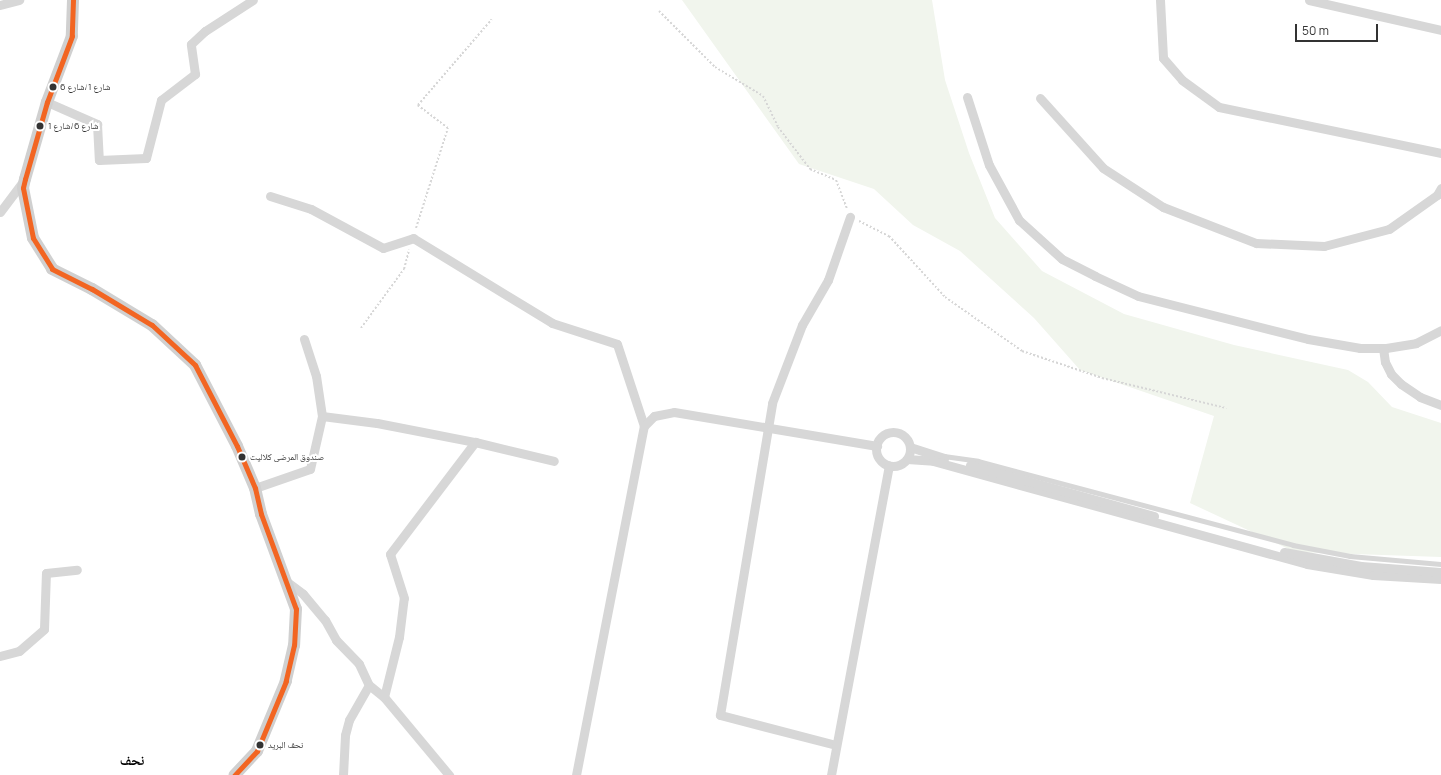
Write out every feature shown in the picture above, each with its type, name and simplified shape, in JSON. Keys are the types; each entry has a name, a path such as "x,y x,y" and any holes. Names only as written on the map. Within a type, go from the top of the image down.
{"street":[{"path":"0,5 19,0"},
{"path":"73,0 72,36 47,102 25,179 24,188 33,238 52,269 92,289 152,325 195,365 237,446 255,488 261,514 296,609 294,646 286,681 257,751 235,775"},
{"path":"47,102 98,124 99,160 146,158 161,100 195,74 191,44 205,31 253,0"},
{"path":"1160,0 1163,58 1182,80 1220,107 1441,153"},
{"path":"1310,0 1441,30"},
{"path":"967,97 979,139 1003,193 1019,220 1062,259 1138,296 1308,339 1360,348 1383,348 1416,343 1441,330"},
{"path":"1040,98 1103,168 1163,207 1256,243 1324,246 1389,229 1437,195 1441,188"},
{"path":"0,212 25,179"},
{"path":"270,196 311,209 383,248 413,238 552,323 617,344 644,426 576,775"},
{"path":"836,745 720,716 772,403 796,340 828,280 850,217"},
{"path":"255,488 310,469 322,416 316,376 304,339"},
{"path":"1383,348 1391,374 1401,384 1420,397 1441,405"},
{"path":"644,426 654,416 674,412 877,446"},
{"path":"322,416 377,423 475,442 554,461"},
{"path":"910,447 907,459 899,465 889,466 878,456 877,446 886,434 895,432 904,436 910,447 930,454 1304,556 1361,566 1441,572"},
{"path":"384,697 399,637 404,598 390,554 475,442"},
{"path":"907,459 933,461 1307,564 1373,575 1441,579"},
{"path":"831,775 889,466"},
{"path":"0,656 19,651 44,629 46,573 77,570"},
{"path":"286,581 303,594 325,620 336,640 358,664 369,685 384,697 449,775"},
{"path":"343,775 345,735 350,720 369,685"}],"lane":[{"path":"930,454 978,461 1293,546 1350,556 1441,564"}],"path":[{"path":"659,11 715,67 763,96 778,127 810,169 836,180 850,217 889,236 945,297 1022,350 1102,378 1226,408"},
{"path":"361,328 404,269 448,128 418,105 492,19"}],"shaded area":[{"path":"682,0 932,0 945,80 969,153 995,218 1042,271 1124,314 1234,345 1348,370 1368,382 1392,407 1441,423 1441,557 1295,552 1190,503 1214,416 1080,370 1034,318 960,251 913,225 874,189 799,164"}],"transit line":[{"path":"73,0 72,36 47,102 23,188 33,238 52,269 92,289 152,325 195,365 237,446 255,488 261,514 296,609 294,645 286,681 257,751 235,775"}],"place":[{"name":"شارع 1/شارع 6","path":"53,87"},
{"name":"شارع 6/شارع 1","path":"40,126"},
{"name":"صندوق المرضى كلاليت","path":"242,457"},
{"name":"نحف البريد","path":"260,745"}],"district":[{"name":"نحف","path":"132,760"}]}
